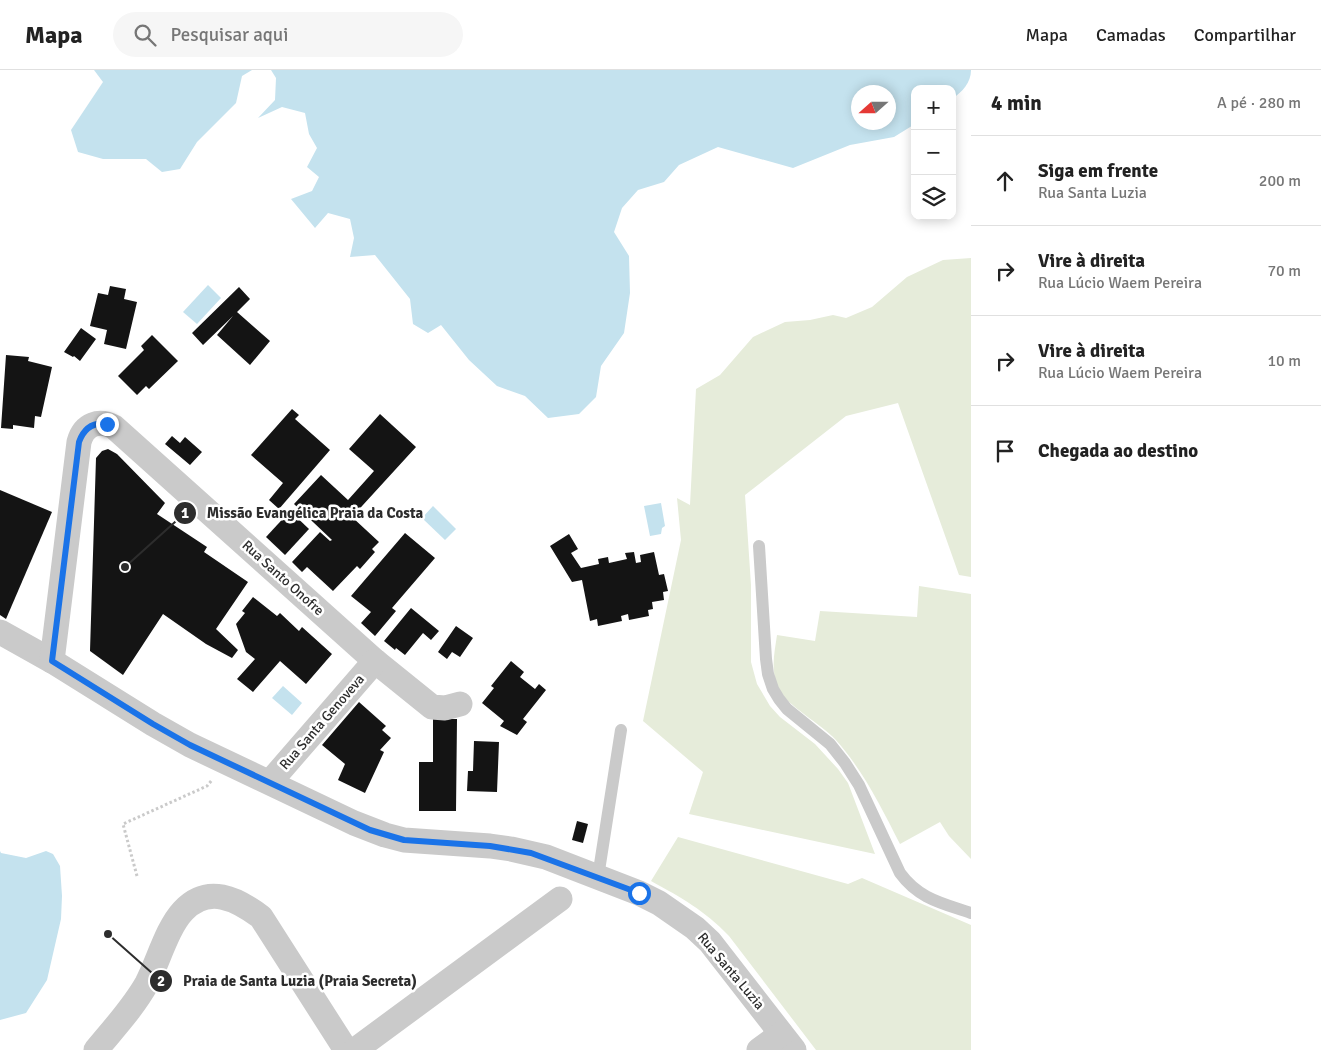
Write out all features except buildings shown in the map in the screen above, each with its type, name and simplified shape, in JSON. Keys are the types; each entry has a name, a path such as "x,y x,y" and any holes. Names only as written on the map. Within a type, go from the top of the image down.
{"street":[{"name":"Rua Santo Onofre","path":"52,661 79,442 81,434 92,424 100,423 114,427 375,661 432,706 445,708 460,704"},
{"name":"Rua Santa Luzia","path":"0,632 52,661 153,724 223,762 270,782 354,823 404,840 511,849 546,857 639,893 659,903 695,928 723,958 788,1042"},
{"name":"Rua Santa Genoveva","path":"270,782 375,661"},
{"path":"96,1050 130,1011 147,982 182,912 195,901 210,896 227,897 245,904 261,917 346,1050"},
{"path":"355,1050 560,899"},
{"path":"760,1050 788,1042"}],"lane":[{"path":"759,546 768,674 779,699 787,709 830,744 845,762 859,786 906,882 923,896 971,914"},
{"path":"598,877 621,730"}],"path":[{"path":"137,876 123,824 207,786 223,762"}],"green space":[{"path":"971,258 971,577 959,575 898,403 846,416 745,495 751,585 751,662 757,684 770,706 780,717 815,744 848,783 875,854 689,814 703,772 643,721 681,540 677,498 690,505 696,389 720,375 753,337 785,322 810,320 833,315 846,318 872,307 907,277 943,260"},
{"path":"919,586 971,594 971,859 949,836 940,822 900,844 871,789 854,763 829,733 784,697 775,677 774,664 777,635 815,641 820,611 917,617"},
{"path":"678,837 848,884 862,878 971,925 971,1050 816,1050 729,936 692,905 651,881"}],"water":[{"path":"94,70 252,70 242,76 236,103 197,142 180,169 162,172 146,159 103,159 78,152 71,130 103,82"},
{"path":"271,70 971,70 971,75 965,87 956,96 956,85 911,85 911,126 894,137 850,145 793,168 718,147 679,165 664,182 638,190 622,208 614,232 629,256 630,293 624,333 601,366 596,397 579,414 548,418 525,396 497,386 469,360 441,325 428,333 413,324 410,299 375,255 350,257 354,238 350,219 328,213 315,228 291,199 312,191 319,177 307,167 317,148 309,134 305,113 282,107 258,118 275,100 276,78"},
{"path":"208,285 221,298 197,324 183,312"},
{"path":"661,503 665,526 662,528 661,534 650,536 644,506"},
{"path":"433,506 456,529 445,540 422,518"},
{"path":"283,686 302,703 292,715 272,698"},
{"path":"0,851 1,853 26,858 46,851 53,854 60,866 62,896 61,919 47,980 26,1013 0,1020"}],"place":[{"name":"Missão Evangélica Praia da Costa","path":"125,567"},
{"name":"Praia de Santa Luzia (Praia Secreta)","path":"108,934"}],"route":[{"path":"107,424 92,424 81,434 79,442 52,661 190,745 370,830 404,840 490,846 531,853 560,862 639,893"}]}
